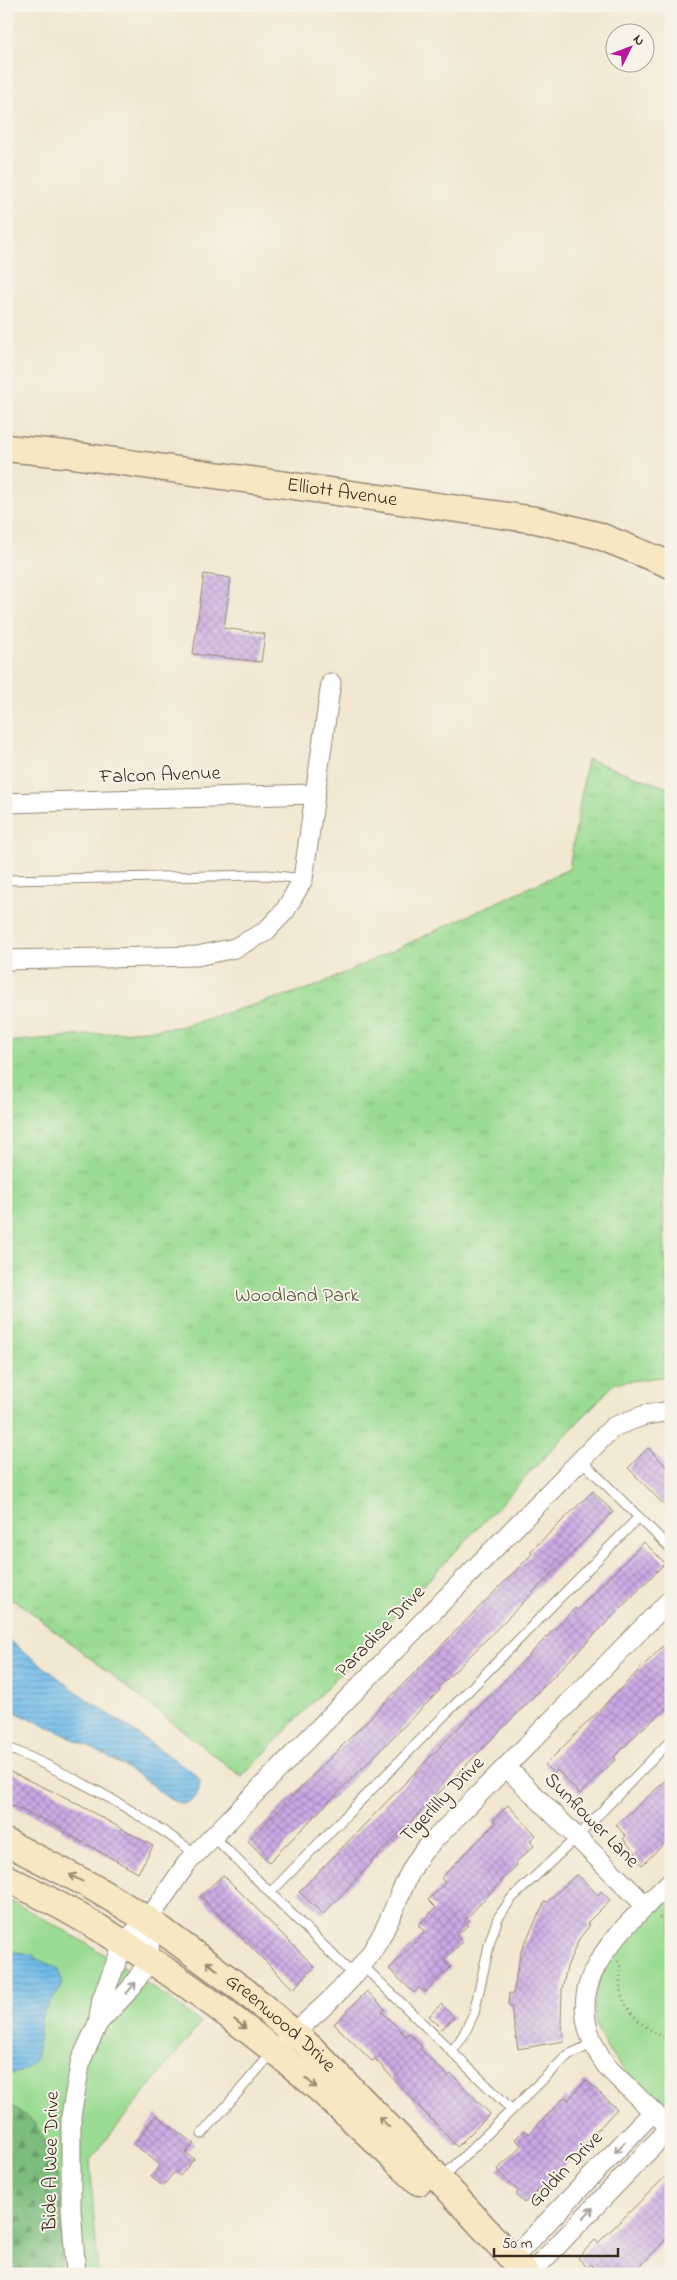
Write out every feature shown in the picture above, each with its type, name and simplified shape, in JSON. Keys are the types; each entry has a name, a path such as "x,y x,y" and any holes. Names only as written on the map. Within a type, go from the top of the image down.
{"street":[{"name":"Elliott Avenue","path":"6,448 65,454 536,520 597,535 671,565"},
{"path":"6,960 197,956 235,948 265,932 285,911 303,879 331,683"},
{"name":"Falcon Avenue","path":"6,803 314,794"},
{"name":"Paradise Drive","path":"148,1920 187,1863 613,1427 645,1415 671,1411"},
{"name":"Tigerlilly Drive","path":"274,2051 358,1970 388,1922 412,1866 425,1848 671,1599"},
{"name":"Sunflower Lane","path":"506,1767 651,1913"},
{"name":"Greenwood Drive","path":"6,1842 89,1885 148,1920 222,1974 294,2033 440,2180 522,2269"},
{"name":"Greenwood Drive","path":"6,1878 45,1896 124,1942 189,1986 274,2051 442,2202 522,2269"},
{"path":"522,2269 670,2128 608,2068 592,2044 585,2012 588,1982 603,1952 651,1913 671,1881"},
{"path":"148,1920 150,1959"},
{"name":"Bide A Wee Drive","path":"76,2274 71,2209 71,2116 81,2060 98,2023 102,1999 124,1942 148,1920"},
{"name":"Bide A Wee Drive","path":"98,2023 131,1988 150,1959"},
{"name":"Goldin Drive","path":"522,2269 654,2112"}],"lane":[{"path":"6,880 268,875 303,879"},
{"path":"581,1460 671,1549"},
{"path":"270,1892 639,1517"},
{"path":"452,2052 463,2036 474,2013 490,1940 498,1918 511,1900 576,1838 671,1740"},
{"path":"6,1747 93,1787 196,1854"},
{"path":"213,1836 270,1892 452,2052 511,2109"},
{"path":"440,2180 568,2055 592,2044"},
{"path":"202,2134 274,2051"}],"path":[{"path":"651,1913 671,1914"},
{"path":"617,1961 620,1965 620,1988 628,2006 650,2030 671,2039"}],"green space":[{"name":"Woodland Park","path":"587,759 671,789 671,1131 662,1180 670,1376 615,1383 242,1777 22,1605 6,1597 6,1042 179,1027 314,987 569,869"},
{"path":"671,1894 671,2115 626,2073 605,2045 596,2022 595,2000 600,1980 610,1961 623,1943"},
{"path":"6,1899 57,1926 106,1956 201,2023 90,2160 98,2274 6,2274"},
{"path":"6,2102 34,2122 53,2156 62,2202 63,2252 56,2274 6,2274 6,2175 8,2169 6,2167"}],"water":[{"path":"6,1638 85,1698 193,1772 200,1780 198,1792 194,1799 186,1803 176,1802 113,1760 78,1741 6,1708"},
{"path":"6,1952 35,1955 39,1960 59,1970 62,1986 44,2011 35,2060 29,2067 20,2072 6,2074"}],"building":[{"path":"204,574 231,578 224,628 265,634 261,662 193,654"},
{"path":"648,1448 671,1471 671,1512 628,1468"},
{"path":"593,1491 613,1512 269,1862 248,1841 532,1554 530,1552"},
{"path":"644,1542 665,1563 371,1862 323,1914 299,1892 575,1608 577,1610"},
{"path":"664,1645 671,1652 671,1704 640,1731 614,1757 616,1759 580,1794 557,1770 554,1774 545,1765"},
{"path":"6,1770 65,1797 153,1846 138,1873 61,1830 62,1828 6,1803"},
{"path":"671,1776 671,1837 642,1865 633,1855 636,1853 623,1839 626,1836 616,1825"},
{"path":"508,1805 536,1835 530,1841 534,1846 515,1863 517,1865 464,1921 468,1925 456,1936 462,1942 444,1960 451,1967 425,1992 419,1987 414,1993 389,1969 425,1932 418,1925 436,1908 428,1900 445,1883 441,1878 496,1823 493,1820"},
{"path":"577,1874 598,1895 601,1891 610,1900 587,1923 590,1925 579,1939 567,1967 562,1989 561,2023 564,2041 518,2049 511,2006 508,2006 509,1993 513,1994 521,1951 545,1901 547,1902"},
{"path":"223,1875 315,1967 293,1989 200,1896"},
{"path":"367,1991 385,2009 382,2012 406,2036 409,2033 422,2047 420,2049 448,2076 451,2074 490,2114 457,2147 375,2059 372,2061 334,2024"},
{"path":"441,2004 454,2017 442,2029 429,2016"},
{"path":"586,2080 617,2109 558,2172 524,2203 516,2194 519,2192 497,2170 522,2146 515,2139 524,2130 529,2134 565,2097 568,2100"},
{"path":"156,2115 194,2144 186,2153 194,2159 180,2176 175,2171 163,2186 151,2177 160,2165 134,2144"},
{"path":"671,2171 671,2234 633,2274 601,2274 591,2264 588,2268 578,2258 595,2240 598,2243"}]}
